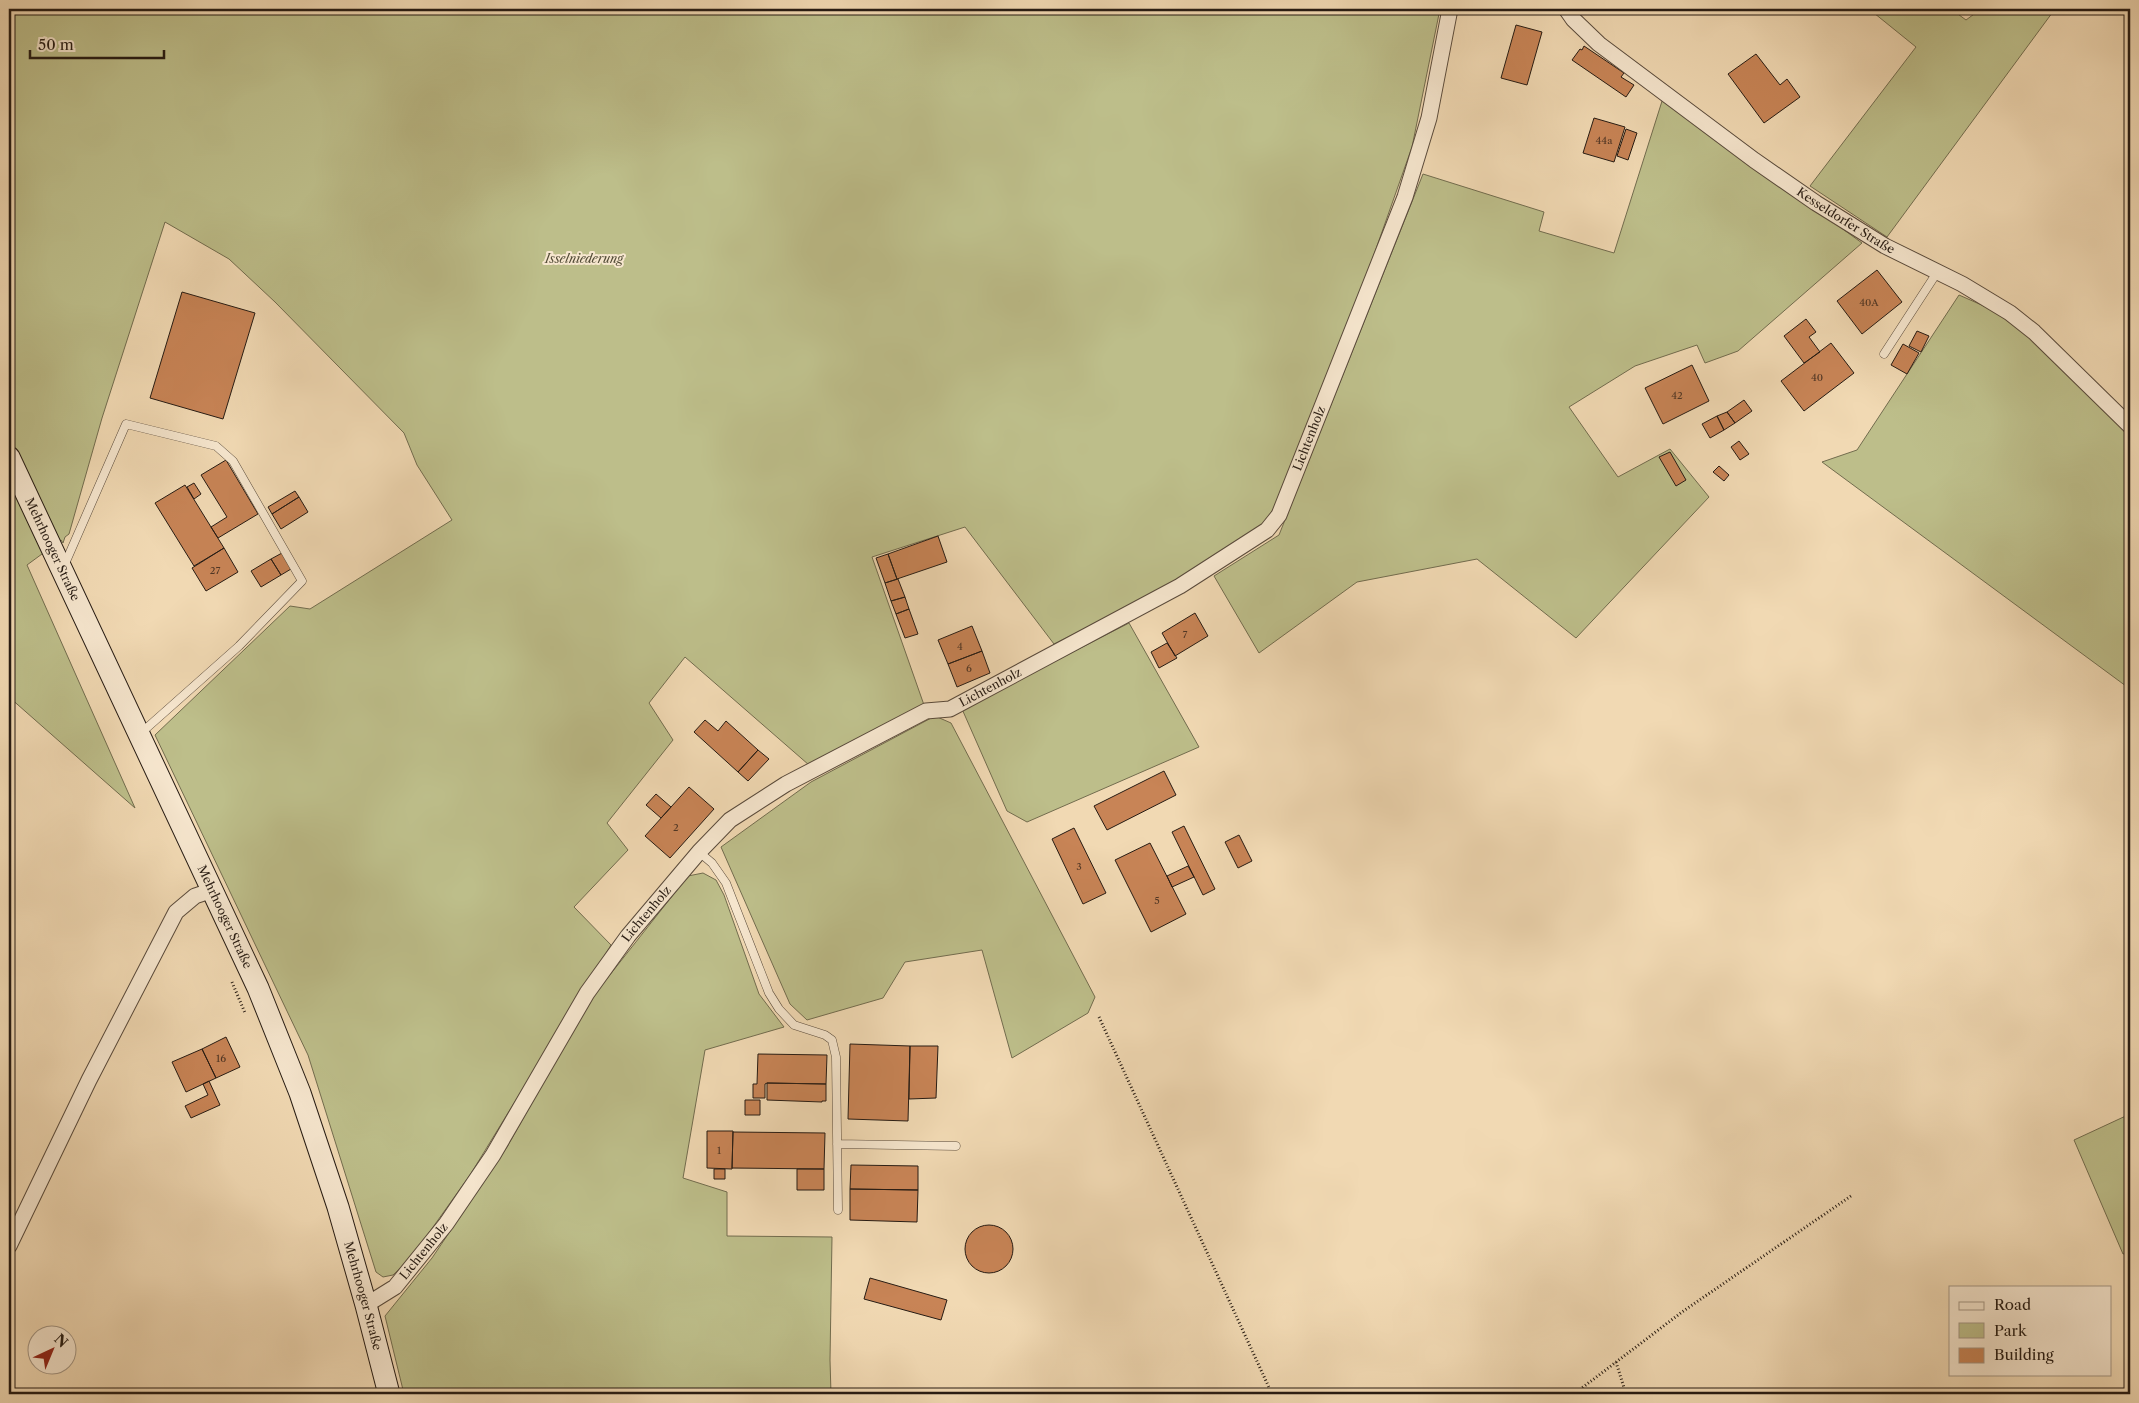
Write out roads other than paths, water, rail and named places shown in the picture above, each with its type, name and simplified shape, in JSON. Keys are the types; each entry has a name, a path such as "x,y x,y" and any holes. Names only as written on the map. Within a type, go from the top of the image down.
{"main road":[{"name":"Mehrhooger Straße","path":"9,457 258,988 300,1093 338,1207 389,1394"}],"street":[{"name":"Lichtenholz","path":"366,1305 395,1287 446,1224 493,1155 587,993 628,936 698,852 730,820 786,784 926,711 950,709 1180,586 1267,530 1279,515 1405,197 1428,118 1450,9"},
{"name":"Kesseldorfer Straße","path":"1566,9 1573,20 1600,44 1754,160 1816,204 1861,232 1962,284 2010,313 2034,332 2130,426"},
{"path":"9,1246 89,1080 176,912 195,896 213,890"}],"lane":[{"path":"1884,354 1938,271"},
{"path":"62,570 126,424 216,446 233,461 302,581 239,646 139,735"},
{"path":"698,852 712,863 726,883 769,993 779,1009 794,1025 825,1035 832,1040 836,1057 838,1210"},
{"path":"837,1144 956,1146"}],"park label":[{"name":"Isselniederung","path":"584,259"}]}
